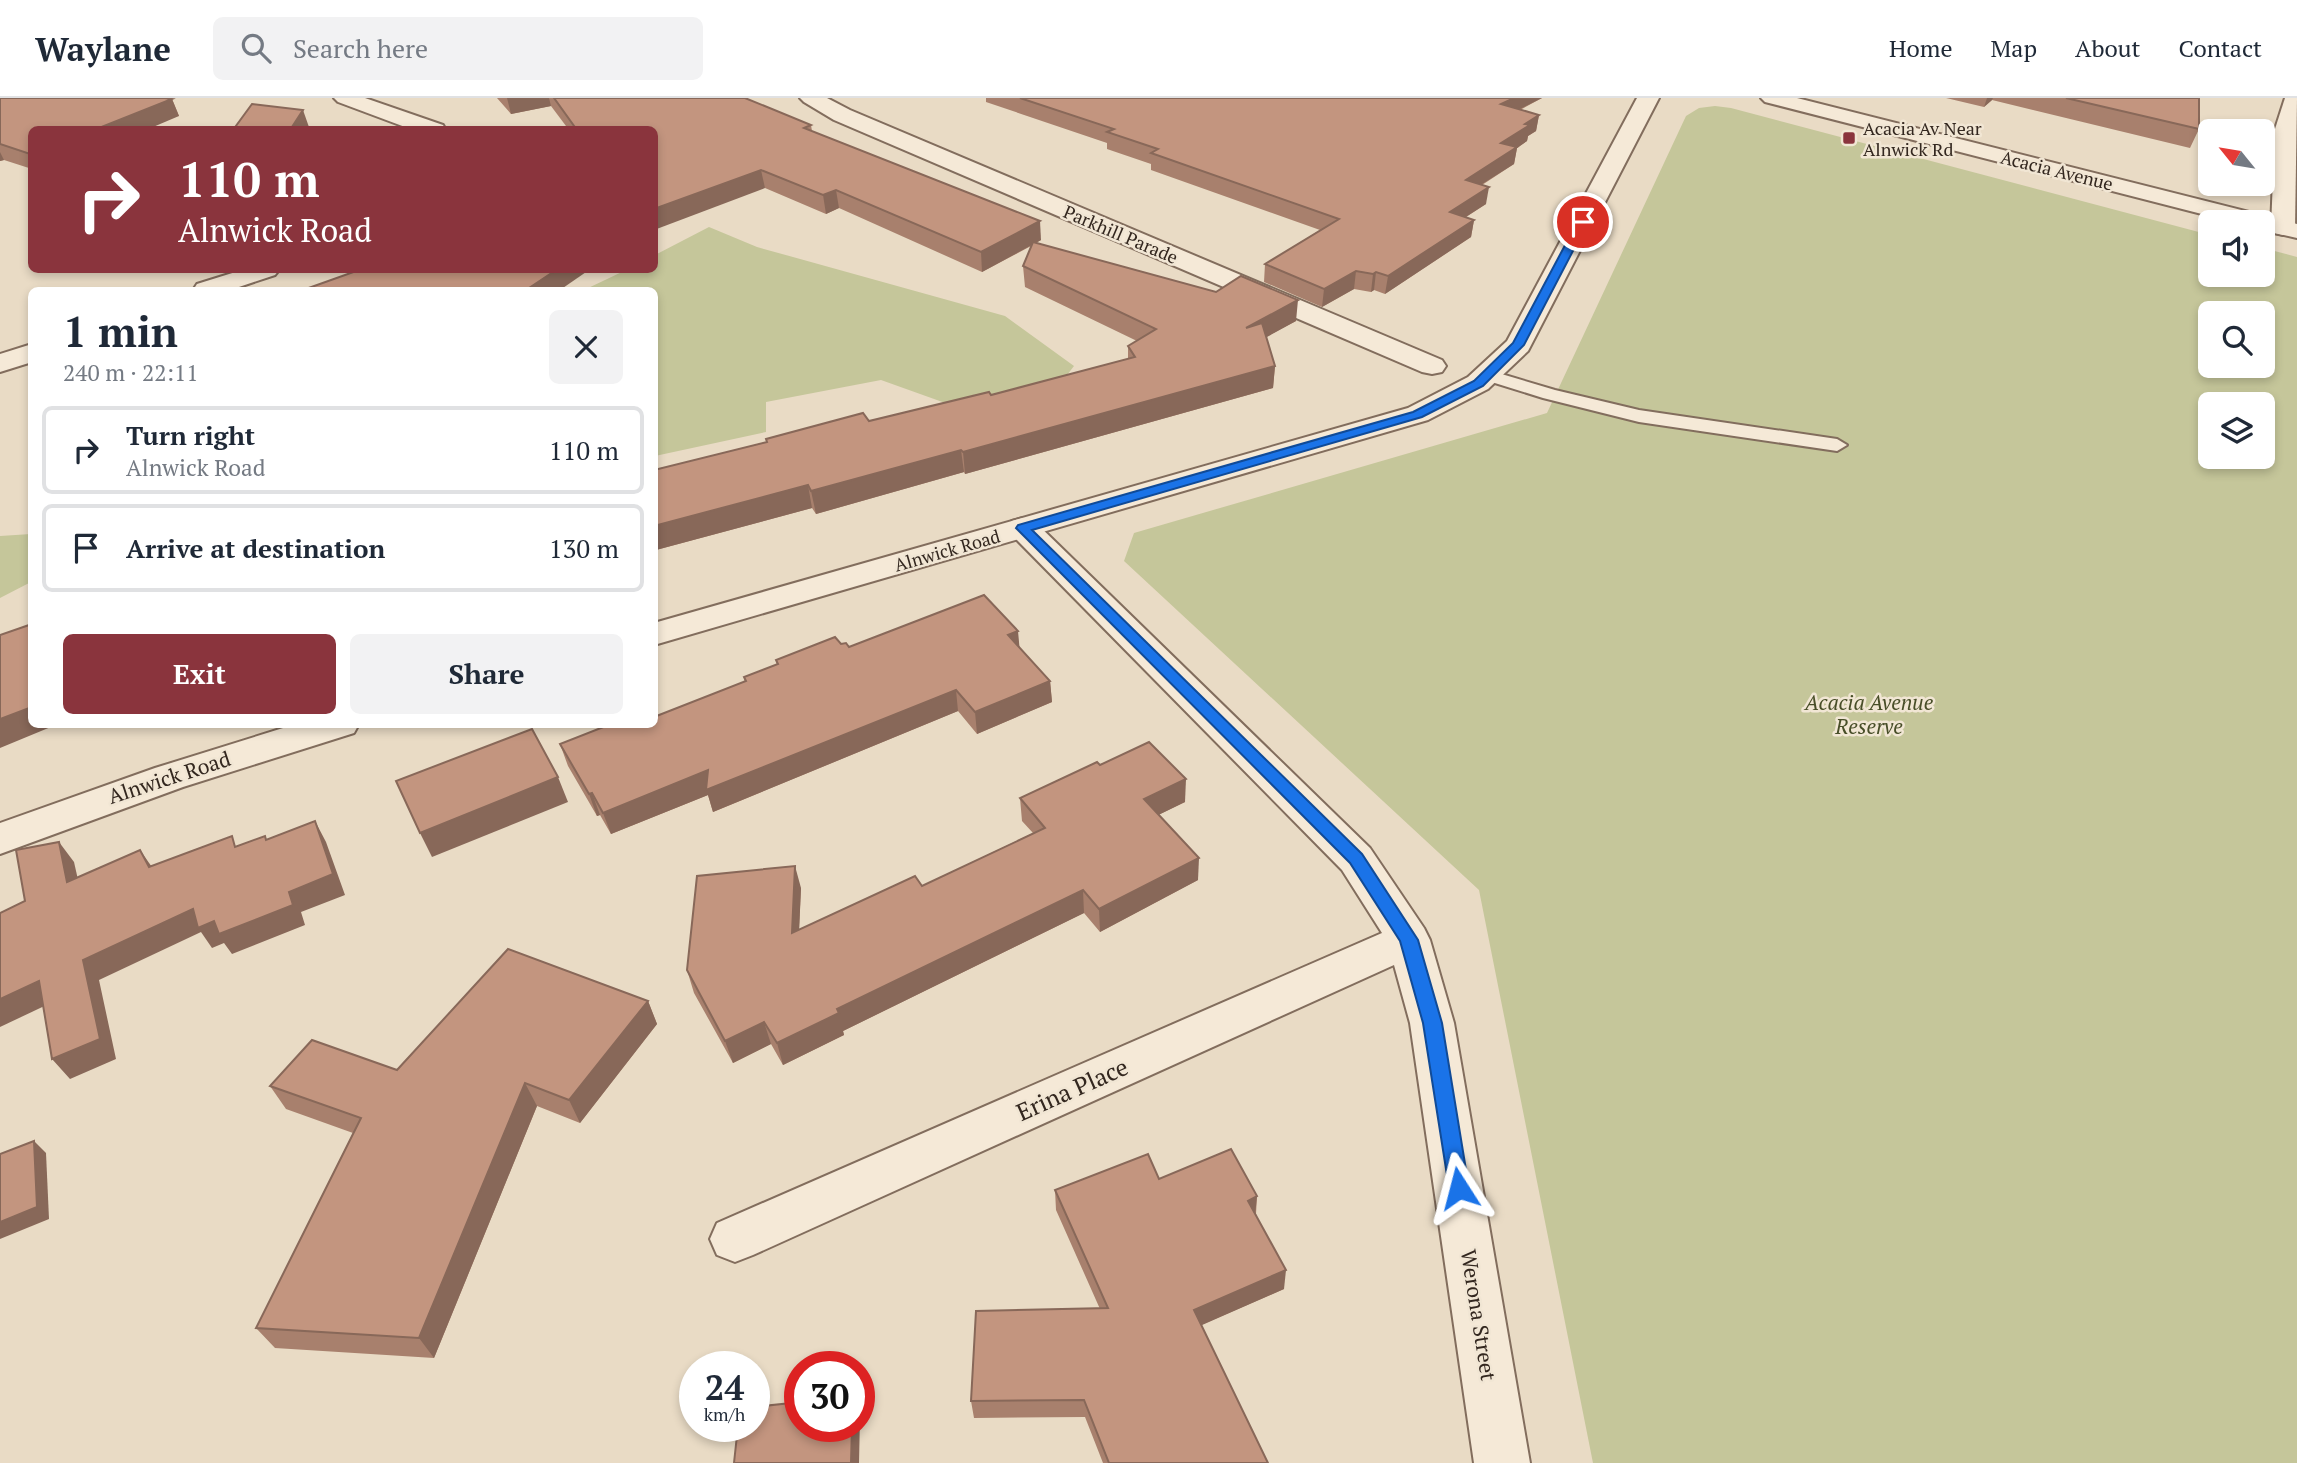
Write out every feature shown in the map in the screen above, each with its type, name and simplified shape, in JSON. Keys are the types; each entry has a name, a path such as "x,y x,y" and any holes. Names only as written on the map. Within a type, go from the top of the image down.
{"street":[{"path":"345,98 424,126"},
{"name":"Parkhill Parade","path":"811,98 855,121 1432,366"},
{"name":"Alnwick Road","path":"658,633 1418,414 1478,383 1518,345 1648,98"},
{"name":"Acacia Avenue","path":"1772,98 2276,226"},
{"path":"2276,226 2286,129 2296,98"},
{"path":"215,287 257,273"},
{"path":"0,364 28,354"},
{"name":"Werona Street","path":"1023,528 1356,859 1409,940 1432,1023 1502,1463"},
{"name":"Alnwick Road","path":"0,839 92,802 202,765 327,728"},
{"name":"Erina Place","path":"735,1239 1409,940"}],"lane":[{"path":"1488,374 1549,394 1639,416 1837,445"}],"green space":[{"name":"Acacia Avenue Reserve","path":"1699,108 1731,108 2198,232 2198,287 2275,287 2275,251 2297,257 2297,1463 1593,1463 1479,890 1124,561 1134,533 1547,413 1686,116"},
{"path":"709,227 757,247 1005,316 1074,366 1050,397 976,414 881,380 766,402 766,432 658,455 658,287 590,287 620,273 658,273 658,253"},
{"path":"28,534 28,584 0,598 0,536"}],"building":[{"path":"0,98 172,99 104,126 28,126 28,153 0,144"},
{"path":"554,98 745,98 811,125 804,128 1040,221 981,252 836,190 823,195 761,170 658,208 658,126 574,126"},
{"path":"1020,98 1514,98 1501,104 1539,115 1525,124 1530,125 1501,143 1517,147 1466,180 1489,187 1450,212 1474,220 1388,276 1356,271 1324,289 1265,264 1339,219 1151,153 1158,149 1107,132 1114,129"},
{"path":"2066,98 2199,98 2198,129"},
{"path":"252,104 303,110 293,126 236,126"},
{"path":"1033,242 1216,292 1241,276 1298,300 1246,328 1262,323 1275,366 963,452 961,450 811,491 808,485 658,525 658,469 767,442 766,439 863,413 869,421 989,392 991,395 1135,357 1128,346 1156,329 1023,266"},
{"path":"351,273 552,273 530,287 311,287"},
{"path":"984,595 1018,631 1008,635 1050,681 975,712 956,690 706,790 708,770 603,813 560,744 601,728 658,728 658,715 746,681 744,677 778,664 776,660 835,637 841,644 846,643 849,647"},
{"path":"28,625 28,708 0,719 0,635"},
{"path":"532,729 558,777 420,833 396,781"},
{"path":"1149,742 1186,779 1144,799 1199,858 1099,909 1083,890 837,1009 839,1013 777,1043 764,1022 725,1041 687,970 697,876 795,866 792,933 915,876 922,886 1045,828 1020,798 1097,762 1100,765"},
{"path":"315,821 333,874 289,892 293,905 219,934 214,921 198,928 193,909 83,960 100,1039 52,1059 39,981 0,999 0,913 25,901 16,850 59,842 67,882 140,850 149,867 232,836 235,847 265,836 266,840"},
{"path":"508,949 648,1001 569,1100 525,1083 419,1338 256,1328 361,1118 270,1086 312,1040 397,1070"},
{"path":"34,1141 37,1207 0,1222 0,1154"},
{"path":"1231,1149 1257,1196 1248,1201 1286,1270 1194,1310 1268,1463 1109,1463 1084,1400 971,1401 976,1311 1108,1308 1055,1190 1148,1154 1159,1179"},
{"path":"784,1404 784,1442 852,1442 851,1463 734,1463 736,1442 770,1442 770,1405"}],"place":[{"name":"Acacia Av Near Alnwick Rd","path":"1849,138"}],"route":[{"path":"1459,1188 1432,1023 1409,940 1356,859 1023,528 1418,414 1478,383 1518,345 1583,222"}]}
